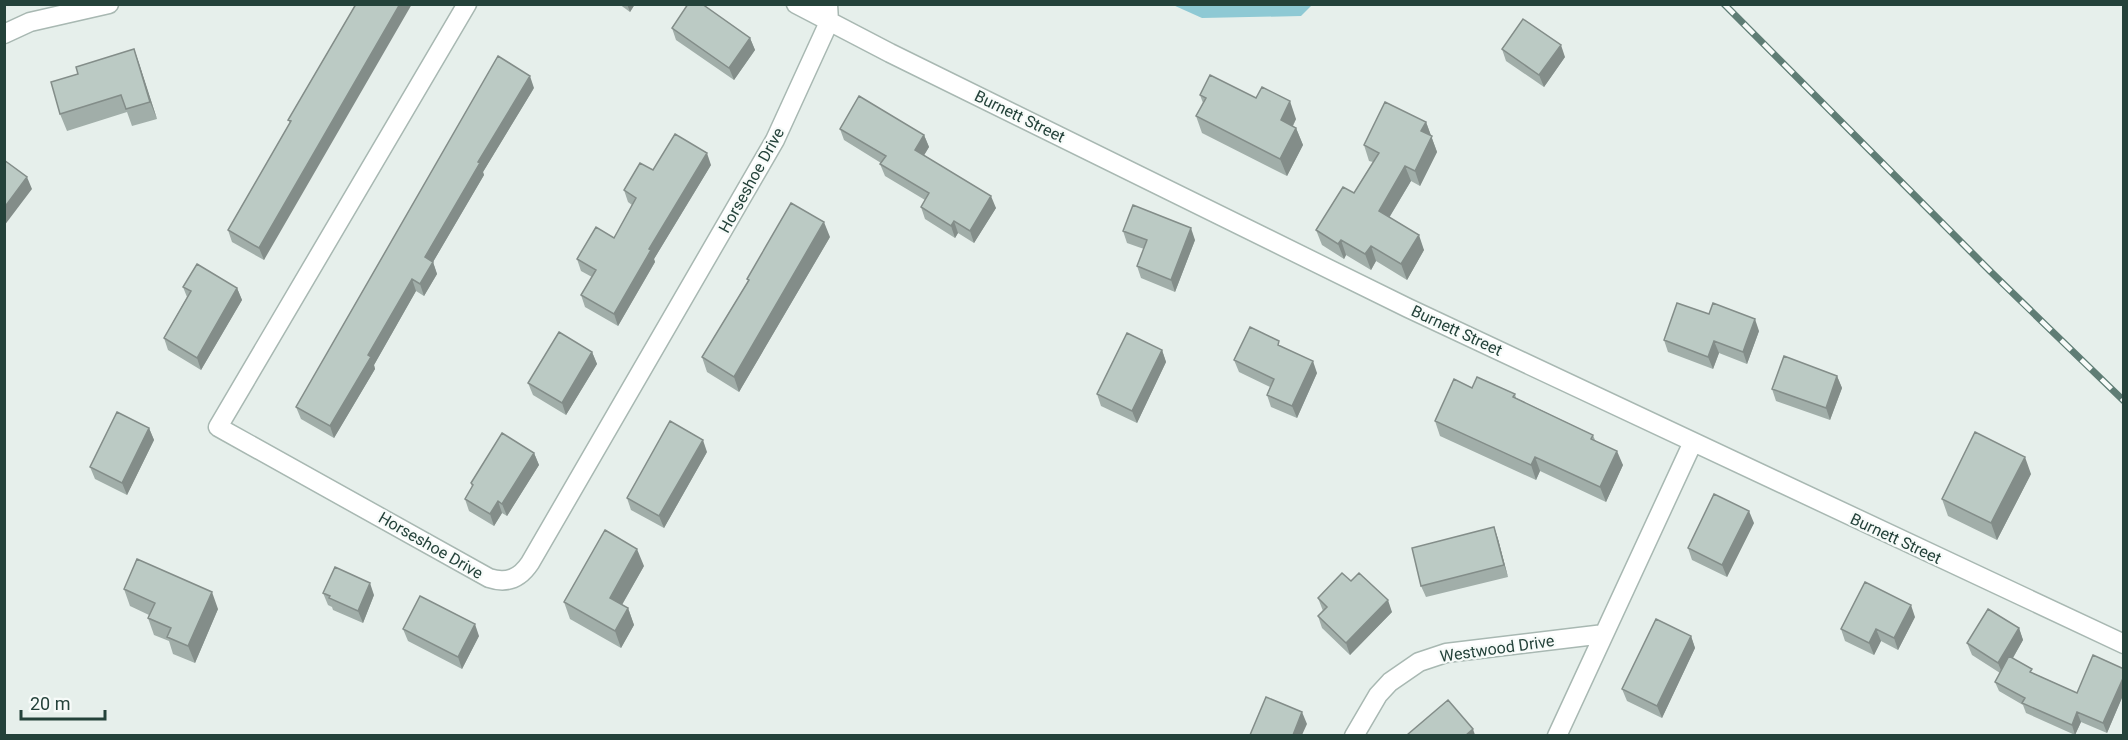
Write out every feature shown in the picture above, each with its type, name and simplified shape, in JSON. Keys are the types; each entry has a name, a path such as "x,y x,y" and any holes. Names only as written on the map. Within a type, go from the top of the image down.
{"street":[{"path":"4,34 30,22 109,4"},
{"name":"Horseshoe Drive","path":"467,4 218,427 497,581 517,578 536,554 775,140 829,14"},
{"name":"Burnett Street","path":"795,4 829,14 1408,308 2124,644"},
{"path":"1557,735 1693,442"},
{"name":"Westwood Drive","path":"1354,735 1378,695 1390,682 1419,662 1446,653 1604,634"}],"water":[{"path":"1312,4 1301,16 1202,18 1173,5"}],"building":[{"path":"356,4 400,4 259,248 228,230 291,121 288,120"},
{"path":"688,4 702,4 750,38 729,68 672,28"},
{"path":"1523,19 1561,45 1539,75 1502,49"},
{"path":"134,49 150,102 126,109 121,95 60,114 51,82 78,74 76,67"},
{"path":"498,56 530,76 478,162 480,163 425,257 433,262 420,284 412,279 368,355 371,357 330,426 296,407"},
{"path":"1210,75 1256,98 1262,87 1290,101 1281,120 1296,128 1280,159 1196,116 1206,98 1200,95"},
{"path":"859,96 924,135 915,150 991,196 970,231 954,221 951,226 921,207 929,193 880,164 886,156 840,129"},
{"path":"1385,102 1426,122 1421,131 1432,136 1415,171 1405,166 1379,211 1419,235 1401,264 1371,246 1365,254 1341,240 1338,244 1316,230 1343,187 1354,193 1379,153 1364,145"},
{"path":"675,134 707,153 649,249 651,250 614,314 581,295 596,270 577,259 596,227 614,238 636,198 624,190 640,163 653,170"},
{"path":"4,160 27,177 4,208"},
{"path":"791,203 824,222 734,377 702,357 749,280 747,279"},
{"path":"1133,205 1191,228 1171,280 1137,266 1147,240 1123,231"},
{"path":"197,264 237,288 197,358 164,338 191,291 183,287"},
{"path":"1677,303 1709,314 1713,303 1755,319 1743,352 1714,341 1708,357 1664,340"},
{"path":"1250,327 1279,341 1278,345 1313,361 1292,406 1267,395 1274,379 1234,360"},
{"path":"559,332 592,352 562,403 528,383"},
{"path":"1127,333 1162,350 1132,411 1097,394"},
{"path":"1784,356 1837,376 1826,408 1772,389"},
{"path":"1477,377 1593,435 1591,439 1617,451 1600,487 1535,457 1531,465 1435,421 1454,379 1472,388"},
{"path":"117,412 149,428 122,483 90,467"},
{"path":"670,421 703,440 659,516 627,498"},
{"path":"1975,432 2025,457 1991,523 1942,499"},
{"path":"502,433 534,453 502,504 498,501 490,514 465,499 473,485 471,483"},
{"path":"1714,494 1749,511 1722,565 1688,548"},
{"path":"1494,527 1504,565 1421,586 1412,548"},
{"path":"605,530 637,549 610,598 628,608 615,631 564,602"},
{"path":"137,559 212,592 188,646 167,637 171,628 148,618 155,603 124,589"},
{"path":"335,567 370,583 358,611 323,593"},
{"path":"1342,573 1351,581 1359,573 1388,600 1346,643 1318,616 1327,607 1318,598"},
{"path":"1865,582 1911,605 1894,638 1876,629 1869,643 1841,629"},
{"path":"420,596 475,624 458,657 403,629"},
{"path":"1988,609 2019,628 1998,663 1967,643"},
{"path":"1656,619 1691,636 1657,706 1622,689"},
{"path":"2093,655 2124,669 2124,676 2103,723 2077,712 2072,725 2022,703 2025,698 1995,682 2009,656 2032,669 2030,672 2077,693"},
{"path":"1266,697 1302,712 1293,735 1250,735"},
{"path":"1448,700 1473,729 1466,735 1407,735"}],"railway":[{"path":"1724,4 1991,272 2124,401"}]}
